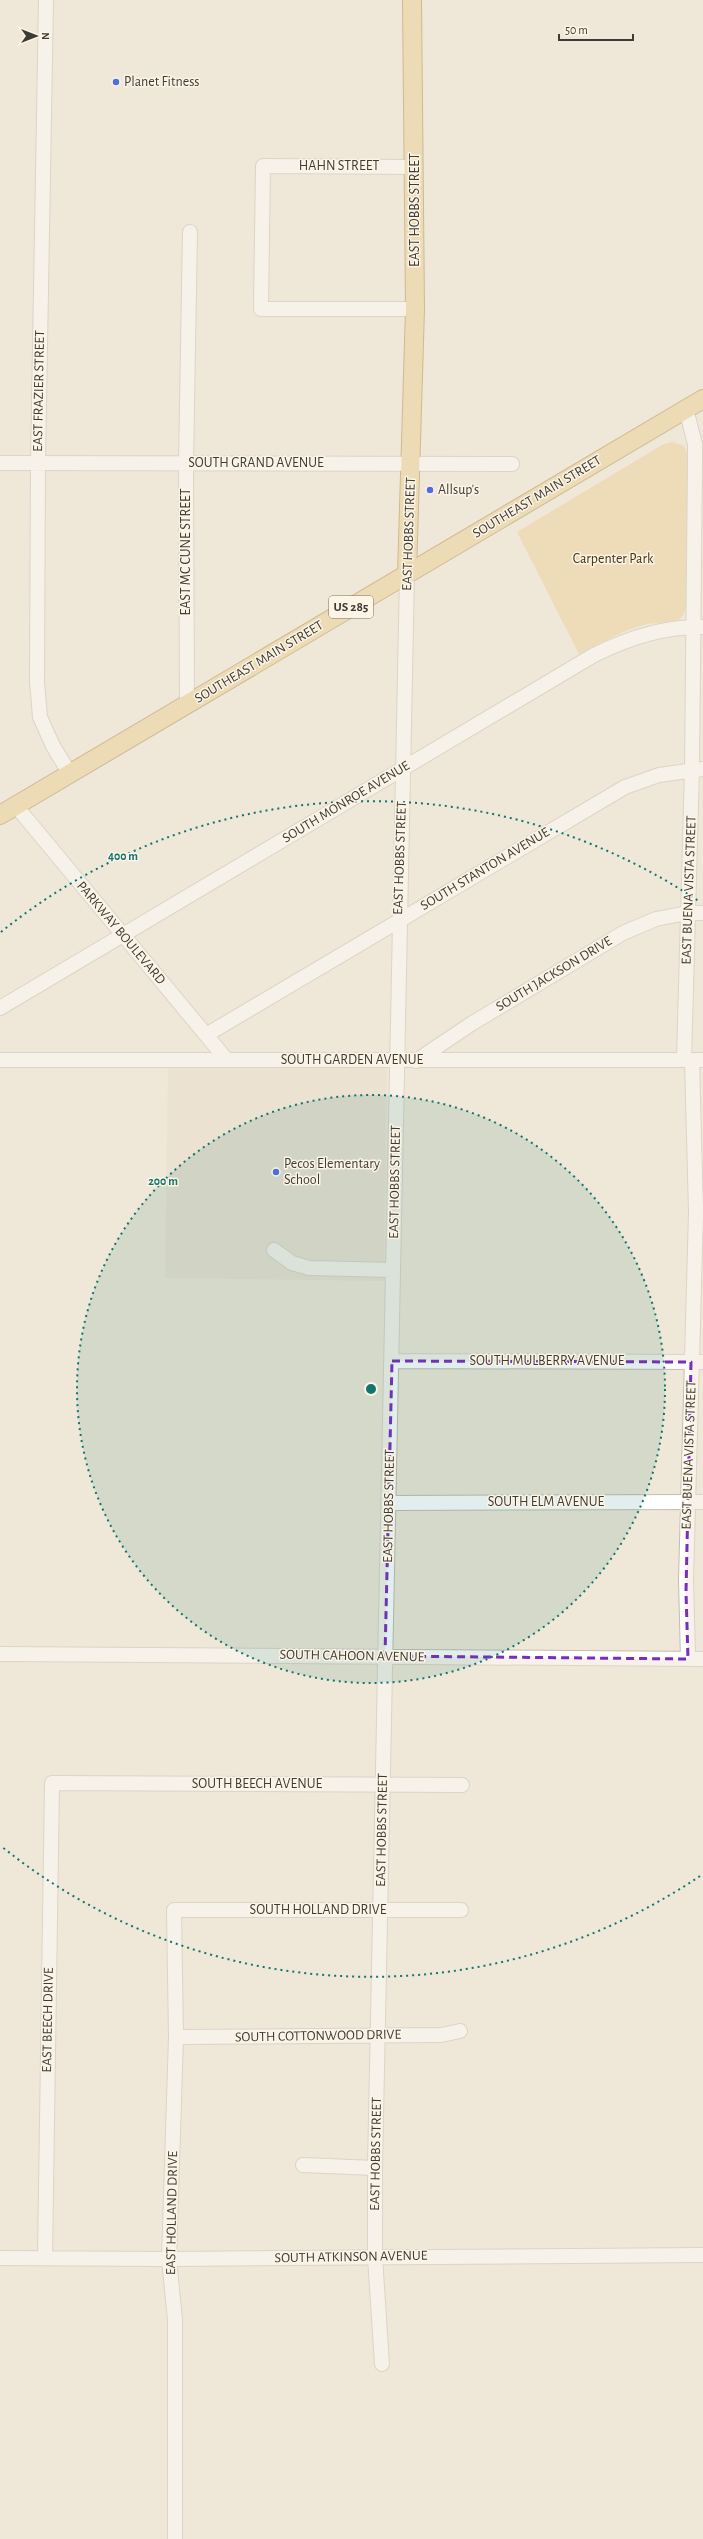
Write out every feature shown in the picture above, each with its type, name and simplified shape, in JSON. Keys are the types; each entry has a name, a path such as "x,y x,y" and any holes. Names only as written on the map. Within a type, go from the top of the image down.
{"main road":[{"name":"EAST HOBBS STREET","path":"407,574 415,309 412,0"},
{"name":"SOUTHEAST MAIN STREET","path":"0,816 703,399"}],"street":[{"name":"EAST FRAZIER STREET","path":"46,0 38,463 37,681 40,717 53,746 70,774"},
{"name":"HAHN STREET","path":"414,167 263,166 261,309 415,309"},
{"name":"EAST MC CUNE STREET","path":"187,704 186,463 190,232"},
{"name":"EAST BUENA VISTA STREET","path":"686,409 699,462 698,769 687,913 699,1212 697,1362 687,1502 688,1659"},
{"name":"SOUTH GRAND AVENUE","path":"0,463 411,462 512,464"},
{"name":"EAST HOBBS STREET","path":"382,2364 375,2257 375,2168 392,1361 398,920 407,574"},
{"name":"SOUTH MONROE AVENUE","path":"0,1008 594,655 625,639 698,627"},
{"name":"SOUTH STANTON AVENUE","path":"210,1033 625,786 659,775 698,769"},
{"name":"PARKWAY BOULEVARD","path":"16,806 123,935 210,1033 226,1059"},
{"name":"SOUTH JACKSON DRIVE","path":"416,1061 471,1024 623,933 656,919 687,913 703,913"},
{"name":"SOUTH GARDEN AVENUE","path":"0,1060 693,1060"},
{"path":"274,1250 292,1263 309,1268 393,1270"},
{"name":"SOUTH MULBERRY AVENUE","path":"392,1361 697,1362"},
{"name":"SOUTH ELM AVENUE","path":"389,1503 703,1502"},
{"name":"SOUTH CAHOON AVENUE","path":"0,1654 703,1659"},
{"name":"SOUTH BEECH AVENUE","path":"52,1783 462,1785"},
{"name":"EAST BEECH DRIVE","path":"45,2258 52,1783"},
{"name":"SOUTH HOLLAND DRIVE","path":"174,1910 461,1910"},
{"name":"EAST HOLLAND DRIVE","path":"174,1910 176,2037 168,2259 175,2320 175,2539"},
{"name":"SOUTH COTTONWOOD DRIVE","path":"176,2037 441,2035 460,2031"},
{"path":"303,2165 375,2168"},
{"name":"SOUTH ATKINSON AVENUE","path":"0,2258 168,2259 703,2255"}],"highlighted area":[{"path":"392,1361 691,1362 686,1592 688,1659 385,1656"}],"shaded area":[{"name":"Pecos Elementary School","path":"168,1064 387,1067 384,1281 165,1278"}],"green space":[{"name":"Carpenter Park","path":"672,442 684,446 688,455 686,605 684,614 680,619 674,622 647,624 629,630 579,654 517,532 662,445"}],"place":[{"name":"Planet Fitness","path":"116,82"},
{"name":"Allsup's","path":"430,490"},
{"name":"Pecos Elementary School","path":"276,1172"}]}
